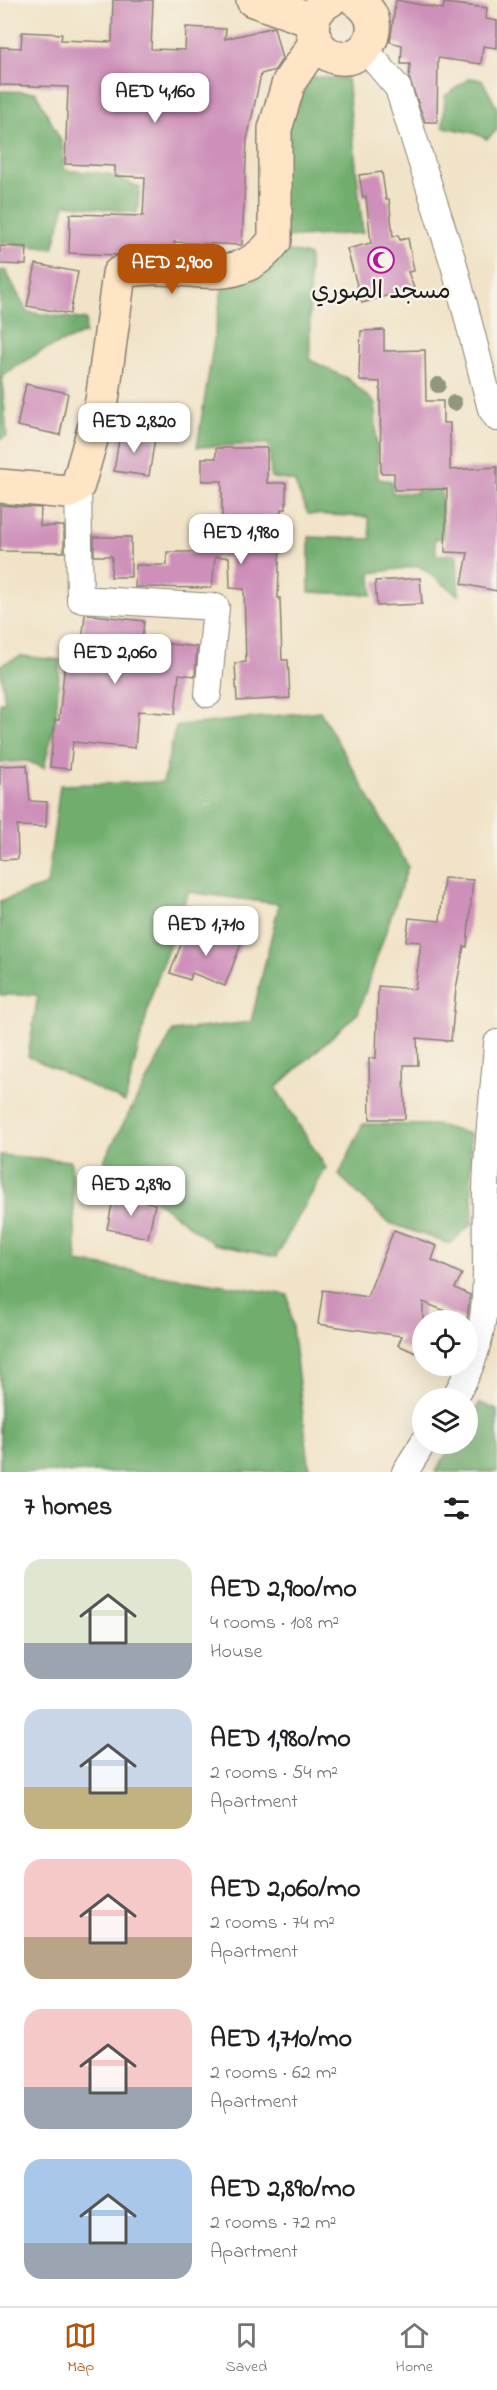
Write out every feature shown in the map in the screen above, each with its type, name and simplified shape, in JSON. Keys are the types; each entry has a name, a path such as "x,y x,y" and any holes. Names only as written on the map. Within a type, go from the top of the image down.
{"street":[{"path":"253,0 319,21"},
{"path":"319,21 322,50 339,58 348,58 365,49 373,31 370,12 361,1"},
{"path":"208,694 216,607 80,599 78,485 102,401 119,274 128,269 157,268 219,273 244,268 265,254 275,240 275,129 289,82 319,21"},
{"path":"365,49 398,88 454,266 491,409 497,418"},
{"path":"0,486 68,492 78,485"},
{"path":"461,1388 471,1374 486,1317 489,1260 486,1192 497,1043"},
{"path":"405,1472 416,1454"}],"green space":[{"path":"302,76 347,79 363,233 281,238 282,128"},
{"path":"470,78 482,80 497,108 497,130 487,139 474,133 443,127 445,96"},
{"path":"0,91 36,92 62,143 64,170 107,174 140,187 137,213 65,204 53,249 0,242"},
{"path":"278,249 309,255 310,360 348,379 375,403 378,479 392,481 392,493 417,493 417,477 441,476 443,538 435,539 436,555 457,555 459,596 419,566 371,573 372,595 309,592 309,537 371,539 368,517 308,514 294,481 271,478 269,444 197,447 222,289"},
{"path":"0,270 6,271 27,312 86,320 85,333 41,351 2,376 7,436 0,439"},
{"path":"21,656 60,660 56,716 44,768 27,761 0,763 0,702 5,702 0,665"},
{"path":"320,711 408,866 358,1013 276,1088 326,1168 276,1257 214,1244 103,1162 173,1031 251,1022 279,904 188,892 151,997 125,1102 28,1056 38,995 0,995 0,901 47,885 60,785 163,782 176,726"},
{"path":"363,1124 436,1125 470,1134 473,1223 449,1244 387,1222 339,1175"},
{"path":"0,1155 71,1161 77,1262 288,1295 310,1472 0,1472"},
{"path":"480,1403 497,1410 497,1472 435,1472 447,1454 478,1454 478,1406"}],"building":[{"path":"113,0 153,0 151,49 185,50 186,27 226,29 225,39 274,27 282,59 275,70 261,74 247,140 242,245 174,242 174,250 137,250 116,255 69,253 70,214 143,216 145,177 115,176 115,166 65,164 68,87 0,85 0,47 21,48 22,32 62,34 61,40 112,42"},
{"path":"396,0 443,9 444,3 487,8 486,19 497,21 497,48 483,46 481,64 438,58 437,122 425,122 409,78 410,64 401,64 402,45 390,42"},
{"name":"مسجد الصوري","path":"382,172 386,200 389,199 393,237 398,235 400,240 408,238 414,271 408,272 414,288 362,303 347,249 371,243 366,196 363,197 359,175"},
{"path":"0,246 27,247 26,265 0,264"},
{"path":"36,264 78,272 70,314 27,306"},
{"path":"384,330 384,351 425,350 426,401 443,401 443,423 450,423 450,470 497,467 497,591 462,584 468,553 445,552 447,489 394,490 394,473 381,473 380,382 360,381 359,370 361,331"},
{"path":"26,384 68,393 60,435 17,426"},
{"path":"120,433 155,438 149,476 114,471"},
{"path":"216,448 267,448 267,483 286,483 286,509 281,509 278,598 280,598 282,660 288,660 290,698 237,701 235,663 246,662 244,589 230,588 229,557 215,557 212,588 135,587 136,565 167,565 167,552 198,552 199,543 215,544 216,526 222,527 222,481 202,481 202,458 216,458"},
{"path":"0,505 41,508 40,526 64,526 64,552 0,551"},
{"path":"94,537 131,537 131,577 111,577 112,556 94,556"},
{"path":"420,578 422,604 377,606 375,581"},
{"path":"85,614 144,621 142,641 197,647 195,676 179,674 175,714 138,711 135,748 73,742 70,769 50,767 55,720 59,720 67,641 82,643"},
{"path":"27,765 30,801 47,802 46,827 17,826 18,859 0,860 0,766"},
{"path":"444,878 473,880 467,947 464,946 456,989 451,1041 417,1038 418,1065 404,1065 405,1119 370,1119 369,1058 376,1058 378,986 415,989 421,942 406,941 409,918 440,921"},
{"path":"187,929 220,941 222,934 242,941 225,986 192,973 190,980 170,973"},
{"path":"114,1195 155,1204 148,1238 107,1229"},
{"path":"394,1230 437,1246 432,1260 462,1274 455,1288 470,1295 468,1310 443,1310 423,1302 423,1310 412,1310 412,1351 398,1345 402,1336 318,1324 323,1290 367,1297"}],"place":[{"name":"مسجد الصوري","path":"381,260"}]}
